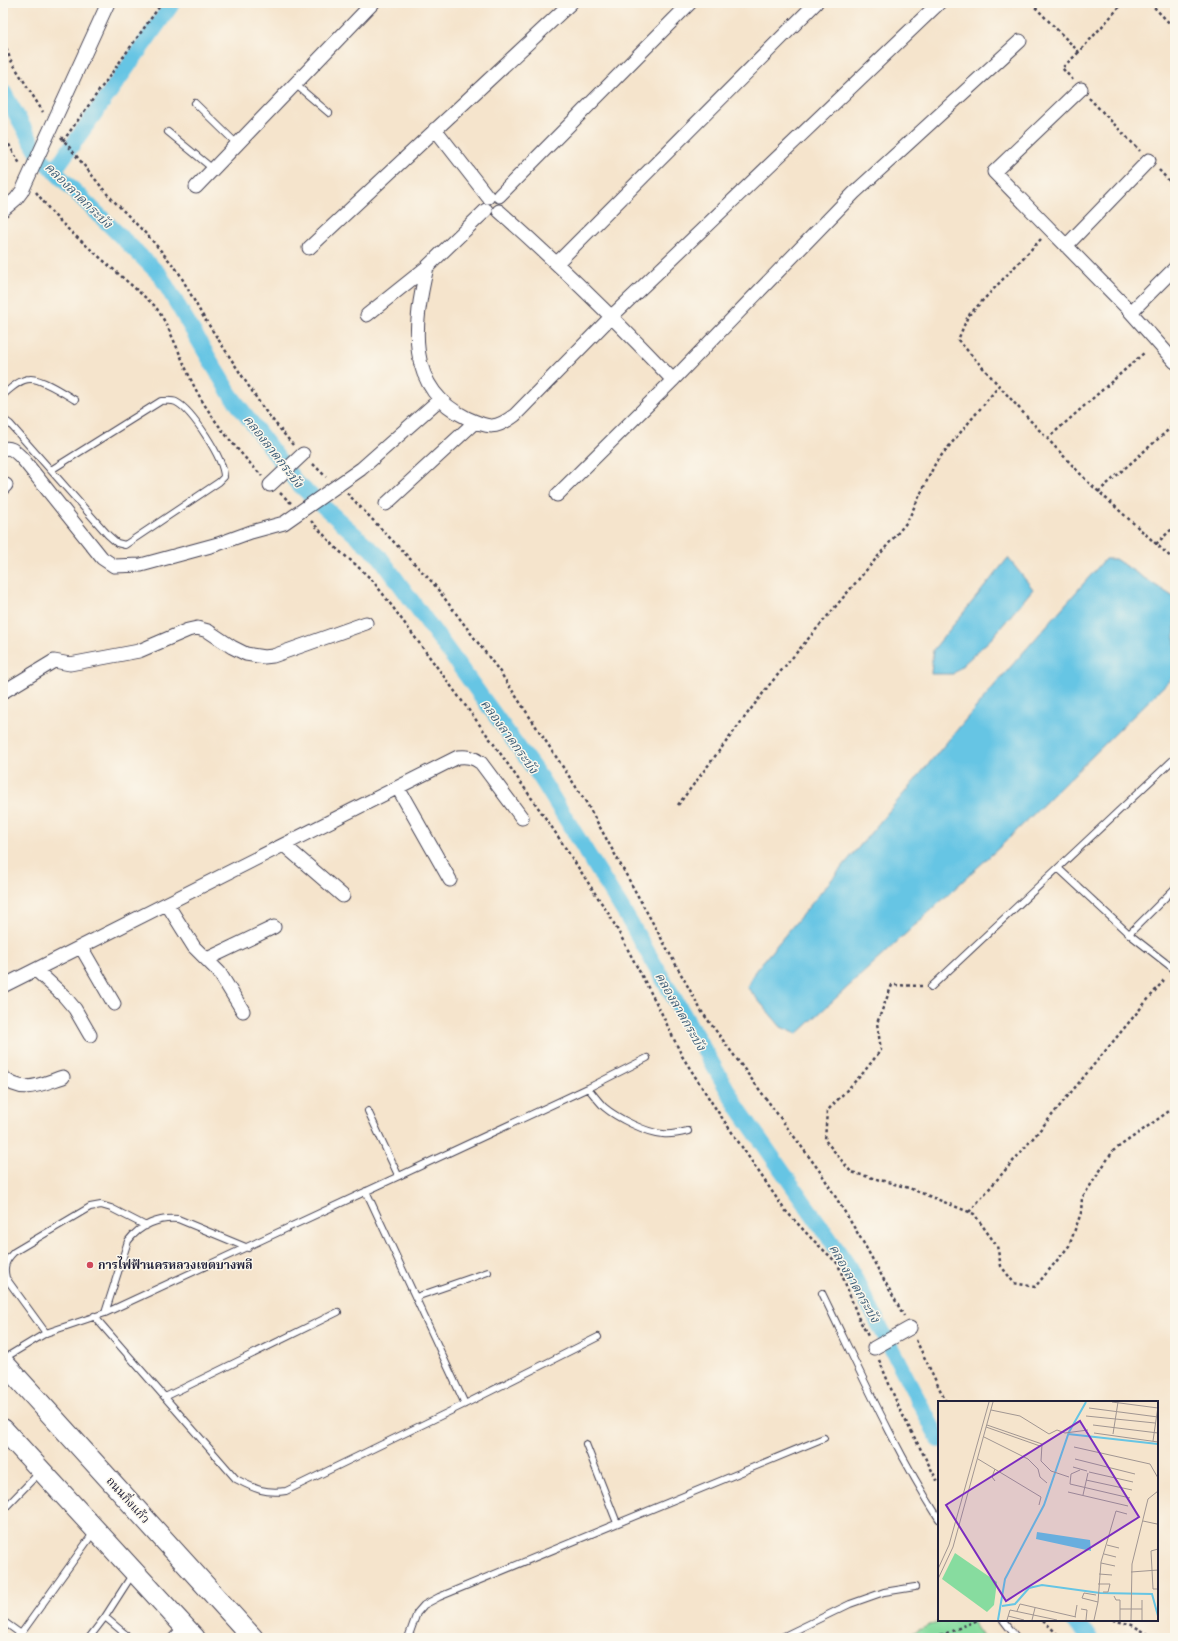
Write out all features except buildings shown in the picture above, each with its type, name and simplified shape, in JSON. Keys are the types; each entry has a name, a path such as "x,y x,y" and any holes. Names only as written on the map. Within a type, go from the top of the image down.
{"main road":[{"name":"ถนนกิ่งแก้ว","path":"3,1362 253,1638"},
{"path":"4,1433 41,1470 134,1572 183,1634"}],"street":[{"path":"3,210 16,199 22,191 52,115 108,3"},
{"path":"196,187 373,3"},
{"path":"309,248 570,3"},
{"path":"367,315 427,267 493,203 690,3"},
{"path":"557,263 816,3"},
{"path":"427,267 417,320 418,354 423,371 435,394 463,416 475,422 490,426 500,425 515,415 612,316 939,3"},
{"path":"557,495 673,380 854,193 1020,41"},
{"path":"1081,89 994,172 1131,312 1175,362"},
{"path":"435,129 493,203 612,316 673,380"},
{"path":"1066,246 1149,160"},
{"path":"1131,312 1175,268"},
{"path":"3,449 7,447 13,449 102,558 114,566 141,564 218,544 251,532 284,523 361,470 440,399"},
{"path":"386,504 475,422"},
{"path":"272,483 301,455"},
{"path":"3,692 54,661 70,664 139,651 188,630 197,628 208,631 232,647 246,654 273,656 366,623"},
{"path":"3,986 458,757 467,756 474,758 481,763 522,818"},
{"path":"398,788 450,880"},
{"path":"284,845 343,896"},
{"path":"167,904 194,947 219,972 227,983 242,1011"},
{"path":"207,959 274,927"},
{"path":"81,947 114,1004"},
{"path":"36,970 64,996 75,1009 90,1035"},
{"path":"3,1077 14,1085 26,1088 63,1077"},
{"path":"874,1348 910,1328"}],"lane":[{"path":"295,84 330,113"},
{"path":"195,103 237,144"},
{"path":"168,132 213,169"},
{"path":"3,395 20,383 30,379 42,382 75,400"},
{"path":"3,419 10,424 108,535 117,543 125,545 219,482 224,476 224,470 206,435 191,416 173,400 161,401 51,470"},
{"path":"931,987 1175,758"},
{"path":"1058,868 1129,934 1175,970"},
{"path":"1129,934 1175,888"},
{"path":"3,1359 46,1333 105,1313 248,1248 398,1175 588,1088 647,1058"},
{"path":"588,1088 614,1115 648,1130 662,1134 676,1134 688,1131"},
{"path":"368,1111 398,1175"},
{"path":"366,1191 465,1404"},
{"path":"46,1333 6,1278 4,1270 6,1260 14,1252 90,1207 101,1205 111,1208 146,1226"},
{"path":"105,1313 128,1241 135,1232 158,1220 178,1219 248,1248"},
{"path":"416,1297 488,1272"},
{"path":"822,1293 866,1385 918,1486 938,1517"},
{"path":"166,1397 338,1312"},
{"path":"94,1316 236,1479 260,1490 272,1493 286,1491 465,1404 598,1337"},
{"path":"408,1638 417,1613 424,1605 434,1600 824,1438"},
{"path":"586,1444 617,1523"},
{"path":"3,1510 41,1470"},
{"path":"3,1621 20,1636 96,1530"},
{"path":"89,1638 105,1617 134,1572"},
{"path":"780,1638 850,1604 884,1592 915,1587"},
{"path":"105,1617 130,1638"},
{"path":"1004,1621 1017,1638"}],"path":[{"path":"63,141 162,3"},
{"path":"1031,3 1079,52"},
{"path":"1123,3 1079,52 1062,68 1175,187"},
{"path":"1150,3 1175,29"},
{"path":"3,37 10,59 52,115"},
{"path":"59,135 108,195 150,238 178,271 201,313 263,408 301,455 330,480"},
{"path":"1050,230 968,316 958,340 1098,492 1175,561"},
{"path":"1048,439 1145,352"},
{"path":"678,805 770,684 907,522 936,462 999,386"},
{"path":"1098,492 1175,424"},
{"path":"346,492 433,583 500,672 586,802 702,1012 821,1173 863,1242 910,1328 946,1401"},
{"path":"1156,544 1175,526"},
{"path":"969,1212 1034,1137 1164,980"},
{"path":"931,987 892,985 877,1023 881,1050 863,1073 827,1111 825,1140 851,1172 910,1188 974,1214 997,1246 1001,1266 1014,1283 1035,1287 1069,1246 1081,1212 1082,1198 1113,1151 1175,1107"},
{"path":"936,1638 976,1621"},
{"path":"1044,1621 1061,1638"},
{"path":"1117,1621 1132,1625 1155,1638"}],"green space":[{"path":"939,1621 972,1621 984,1638 901,1638"}],"water":[{"path":"1008,558 1033,589 992,638 953,674 931,674 933,650"},
{"path":"1105,559 1115,559 1175,598 1175,675 1003,844 797,1034 781,1027 747,987 755,971 993,687"}],"waterway":[{"path":"54,171 173,3"},
{"name":"คลองลาดกระบัง","path":"3,91 40,157 160,275 230,394 296,482 380,557 540,777 627,917 738,1108 848,1265 938,1438"},
{"name":"คลองลาดกระบัง","path":"1073,1621 1091,1638"}],"place":[{"name":"การไฟฟ้านครหลวงเขตบางพลี","path":"90,1265"}]}
